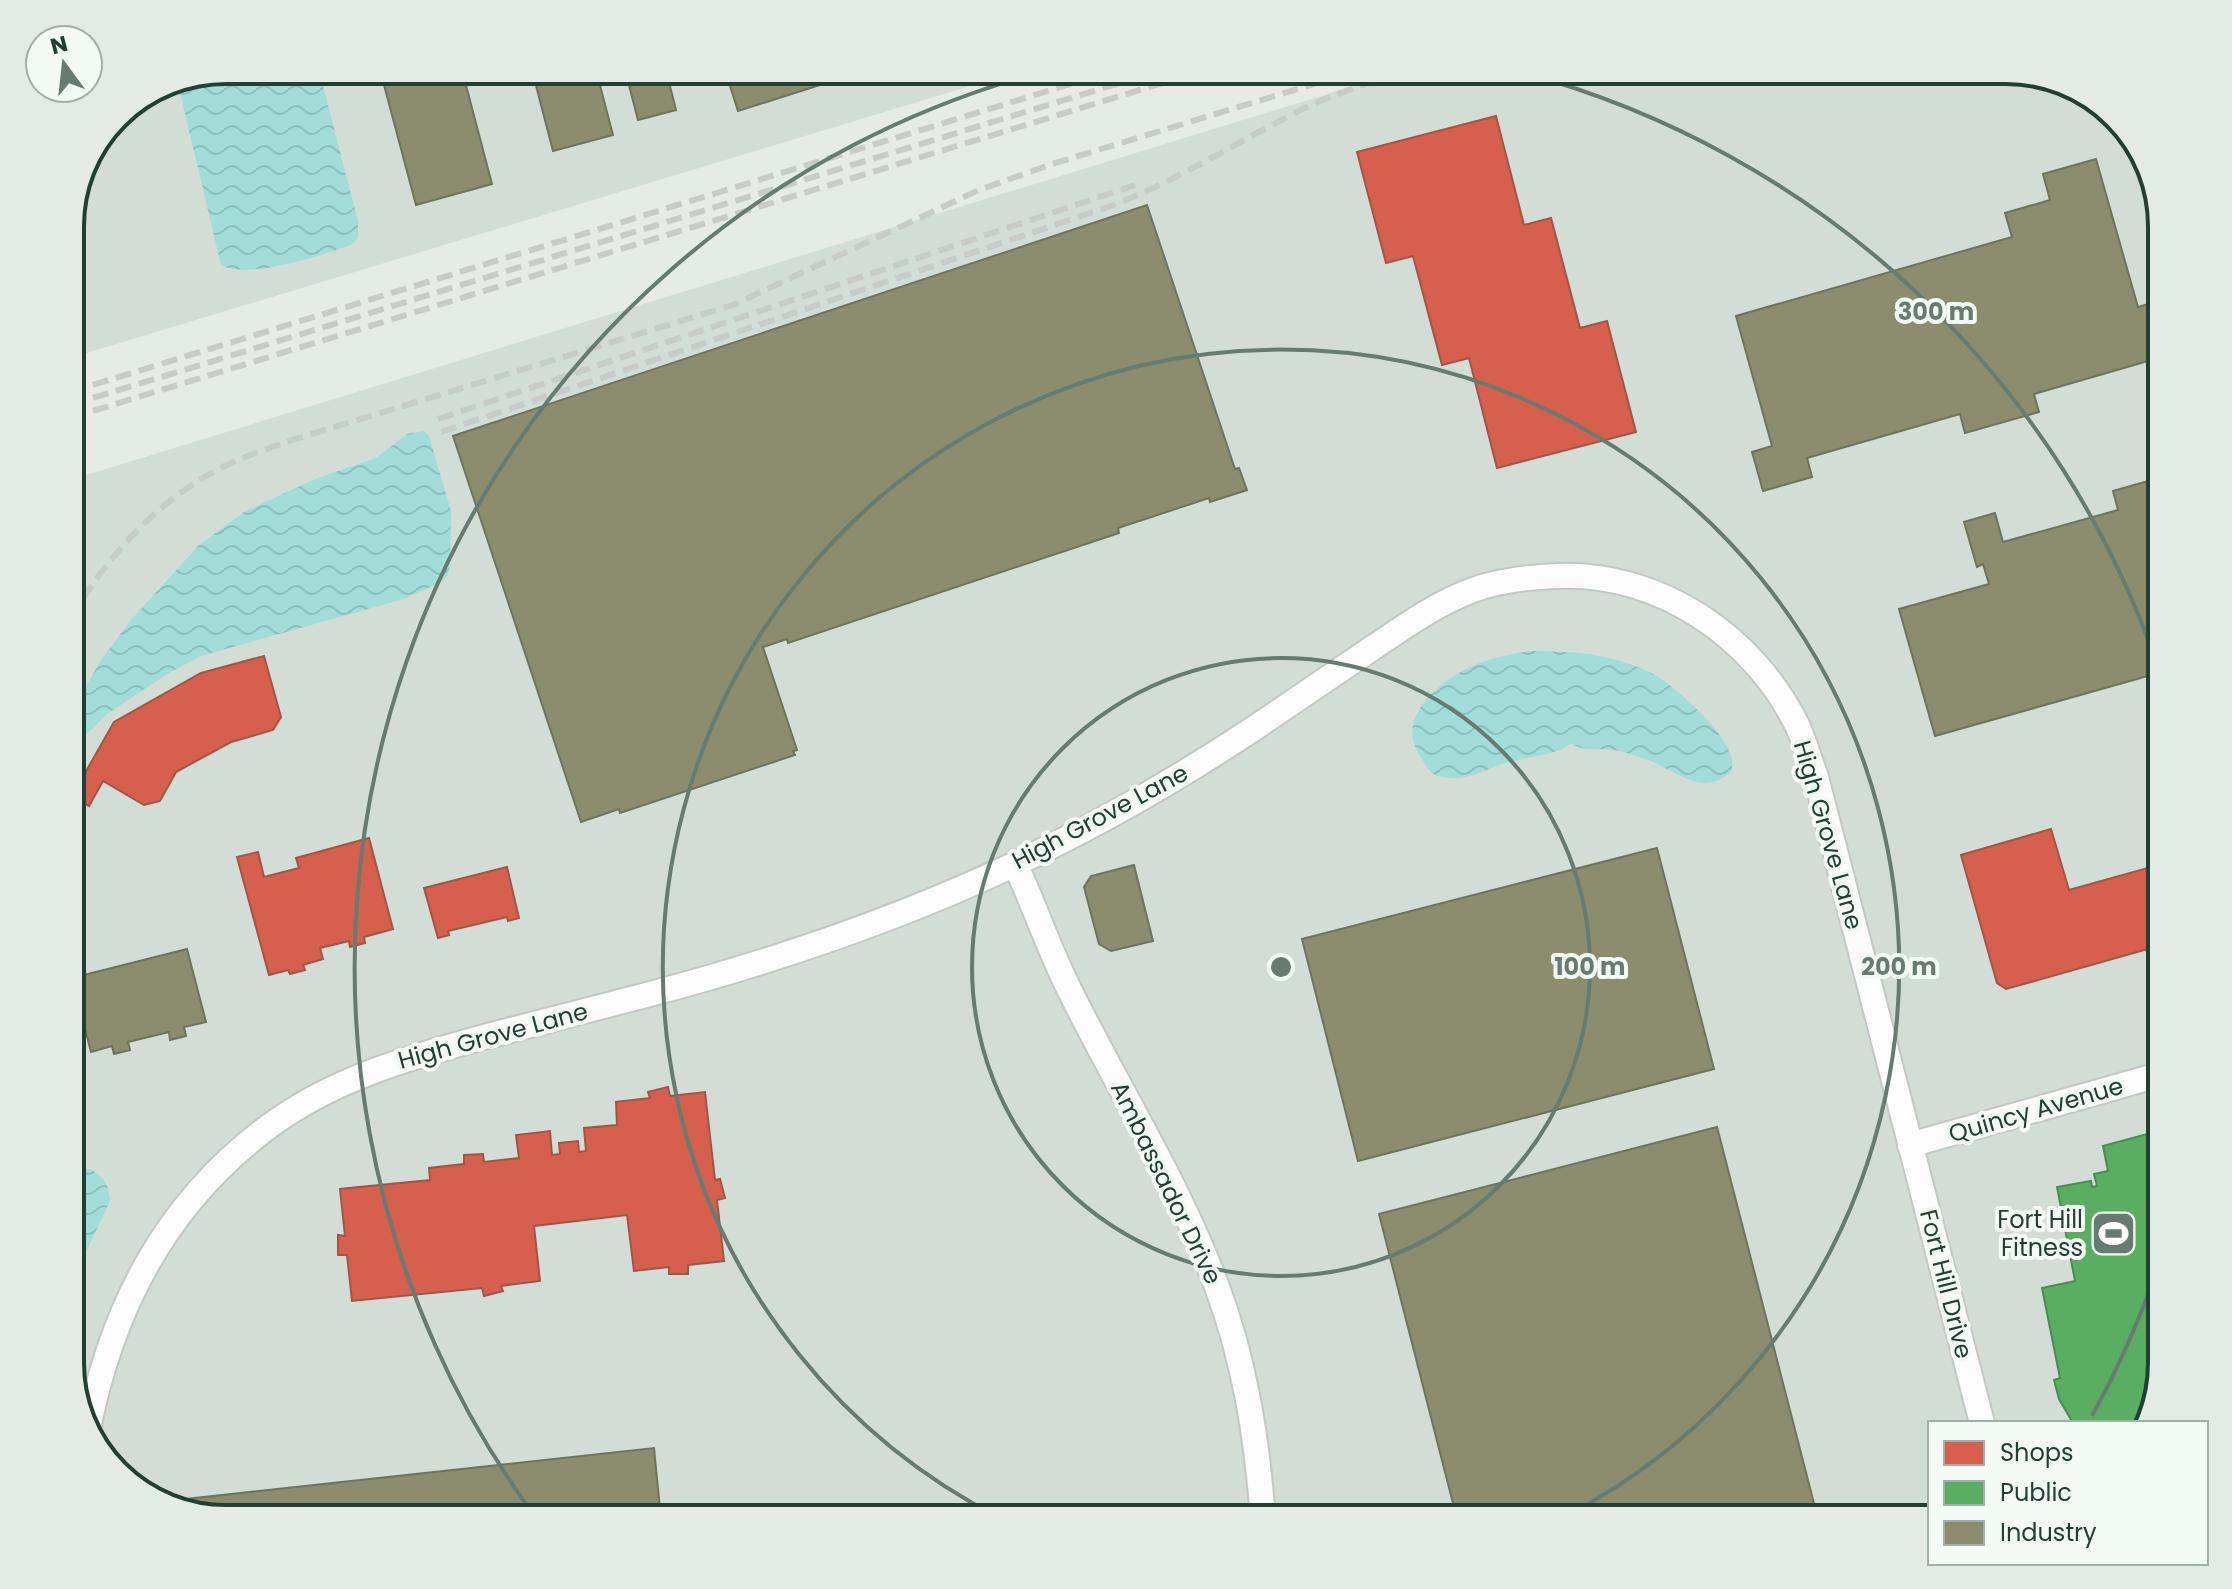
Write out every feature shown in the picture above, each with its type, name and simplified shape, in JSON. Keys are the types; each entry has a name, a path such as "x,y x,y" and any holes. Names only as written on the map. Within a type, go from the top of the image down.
{"street":[{"name":"High Grove Lane","path":"93,1411 111,1341 139,1276 159,1242 200,1189 238,1152 271,1125 313,1098 353,1077 412,1056 657,992 817,945 894,917 1015,864 1161,787 1437,606 1481,588 1520,578 1563,575 1632,585 1678,604 1721,630 1765,674 1798,727 1816,777 1910,1145"},
{"name":"Ambassador Drive","path":"1015,864 1066,984 1169,1181 1216,1285 1247,1390 1254,1425 1262,1505"},
{"name":"Quincy Avenue","path":"1910,1145 2148,1078"},
{"name":"Fort Hill Drive","path":"1910,1145 1981,1421"}],"shaded area":[{"path":"217,84 977,84 84,354 84,217 95,172 113,140 132,119 163,99 189,89"},
{"path":"1360,84 2006,84 2034,87 2060,95 2092,113 2119,140 2140,180 2148,217 2148,1372 2135,1421 1928,1421 1928,1505 217,1505 172,1494 140,1476 113,1449 92,1409 84,1372 84,476"}],"water":[{"path":"217,84 323,84 358,221 358,238 351,245 266,268 233,269 221,265 180,92"},
{"path":"424,431 429,436 451,511 450,565 448,575 441,582 404,599 201,656 107,714 84,734 84,690 101,660 131,620 198,546 244,512 315,479 376,458 407,434"},
{"path":"1531,651 1595,655 1625,662 1665,681 1693,705 1721,737 1730,752 1732,765 1727,775 1719,780 1696,782 1628,753 1587,749 1572,744 1463,778 1442,777 1433,773 1419,754 1413,739 1413,725 1427,699 1451,678 1477,664"},
{"path":"90,1169 105,1182 110,1201 84,1256 84,1170"}],"building: Shops":[{"path":"1496,116 1524,225 1551,218 1580,328 1607,321 1636,432 1497,468 1469,358 1442,365 1413,256 1386,263 1357,152"},
{"path":"264,656 281,717 273,730 231,742 176,772 160,801 144,805 103,781 89,806 84,803 84,775 114,722 201,673"},
{"path":"2051,829 2069,890 2148,868 2148,949 2006,989 1997,983 1961,855"},
{"path":"369,838 393,929 364,937 365,943 350,947 349,941 320,948 323,959 303,965 305,970 269,975 237,857 258,852 264,877 299,868 296,858"},
{"path":"507,867 519,918 508,921 507,917 448,931 449,935 438,938 424,888"},
{"path":"668,1087 670,1096 705,1092 715,1180 720,1179 725,1198 717,1200 724,1261 688,1265 688,1274 669,1274 669,1267 634,1271 627,1215 534,1226 540,1281 501,1286 503,1291 484,1296 482,1288 352,1301 347,1255 338,1255 338,1235 345,1236 340,1189 430,1180 429,1168 464,1164 464,1155 483,1154 484,1162 519,1158 516,1135 550,1131 552,1155 560,1154 559,1143 578,1141 579,1152 586,1151 584,1128 617,1125 616,1102 650,1098 648,1092"}],"building: Public":[{"name":"Fort Hill Fitness","path":"2148,1134 2148,1372 2135,1421 2072,1421 2059,1399 2054,1380 2060,1378 2042,1288 2075,1281 2057,1187 2091,1181 2092,1187 2097,1186 2094,1174 2108,1171 2103,1146"}],"building: Industry":[{"path":"384,84 466,84 492,184 416,205"},
{"path":"536,84 600,84 613,135 553,151"},
{"path":"629,84 670,84 676,110 638,120"},
{"path":"729,84 823,84 738,111"},
{"path":"2096,159 2138,307 2148,304 2148,361 2034,394 2039,412 1965,433 1960,414 1807,458 1812,477 1763,491 1752,452 1772,446 1736,316 2012,237 2005,213 2050,200 2043,174"},
{"path":"1147,205 1235,469 1239,468 1247,490 1210,502 1209,498 1118,528 1119,533 788,643 787,639 763,647 797,750 793,751 795,755 620,813 619,809 581,822 453,436"},
{"path":"2148,481 2148,676 1935,736 1899,609 1989,584 1983,564 1977,567 1964,522 1995,513 2003,542 2118,510 2113,491"},
{"path":"1657,848 1714,1069 1358,1161 1302,939"},
{"path":"1134,865 1153,941 1111,951 1099,944 1084,887 1091,876"},
{"path":"187,949 206,1022 184,1027 186,1036 170,1040 169,1032 128,1042 130,1050 114,1054 112,1046 91,1052 84,1025 84,975"},
{"path":"1717,1127 1814,1505 1453,1505 1379,1214"},
{"path":"654,1448 660,1505 217,1505 187,1499"}],"railway":[{"path":"84,388 1071,84"},
{"path":"84,401 1116,84"},
{"path":"84,414 1159,84"},
{"path":"84,597 115,555 151,517 192,485 233,462 289,441 733,305 979,190 1052,164 1314,84"},
{"path":"441,432 1111,206 1185,172 1305,108 1368,84"},
{"path":"438,419 1135,185"}],"place":[{"name":"Fort Hill Fitness","path":"2114,1234"}]}
